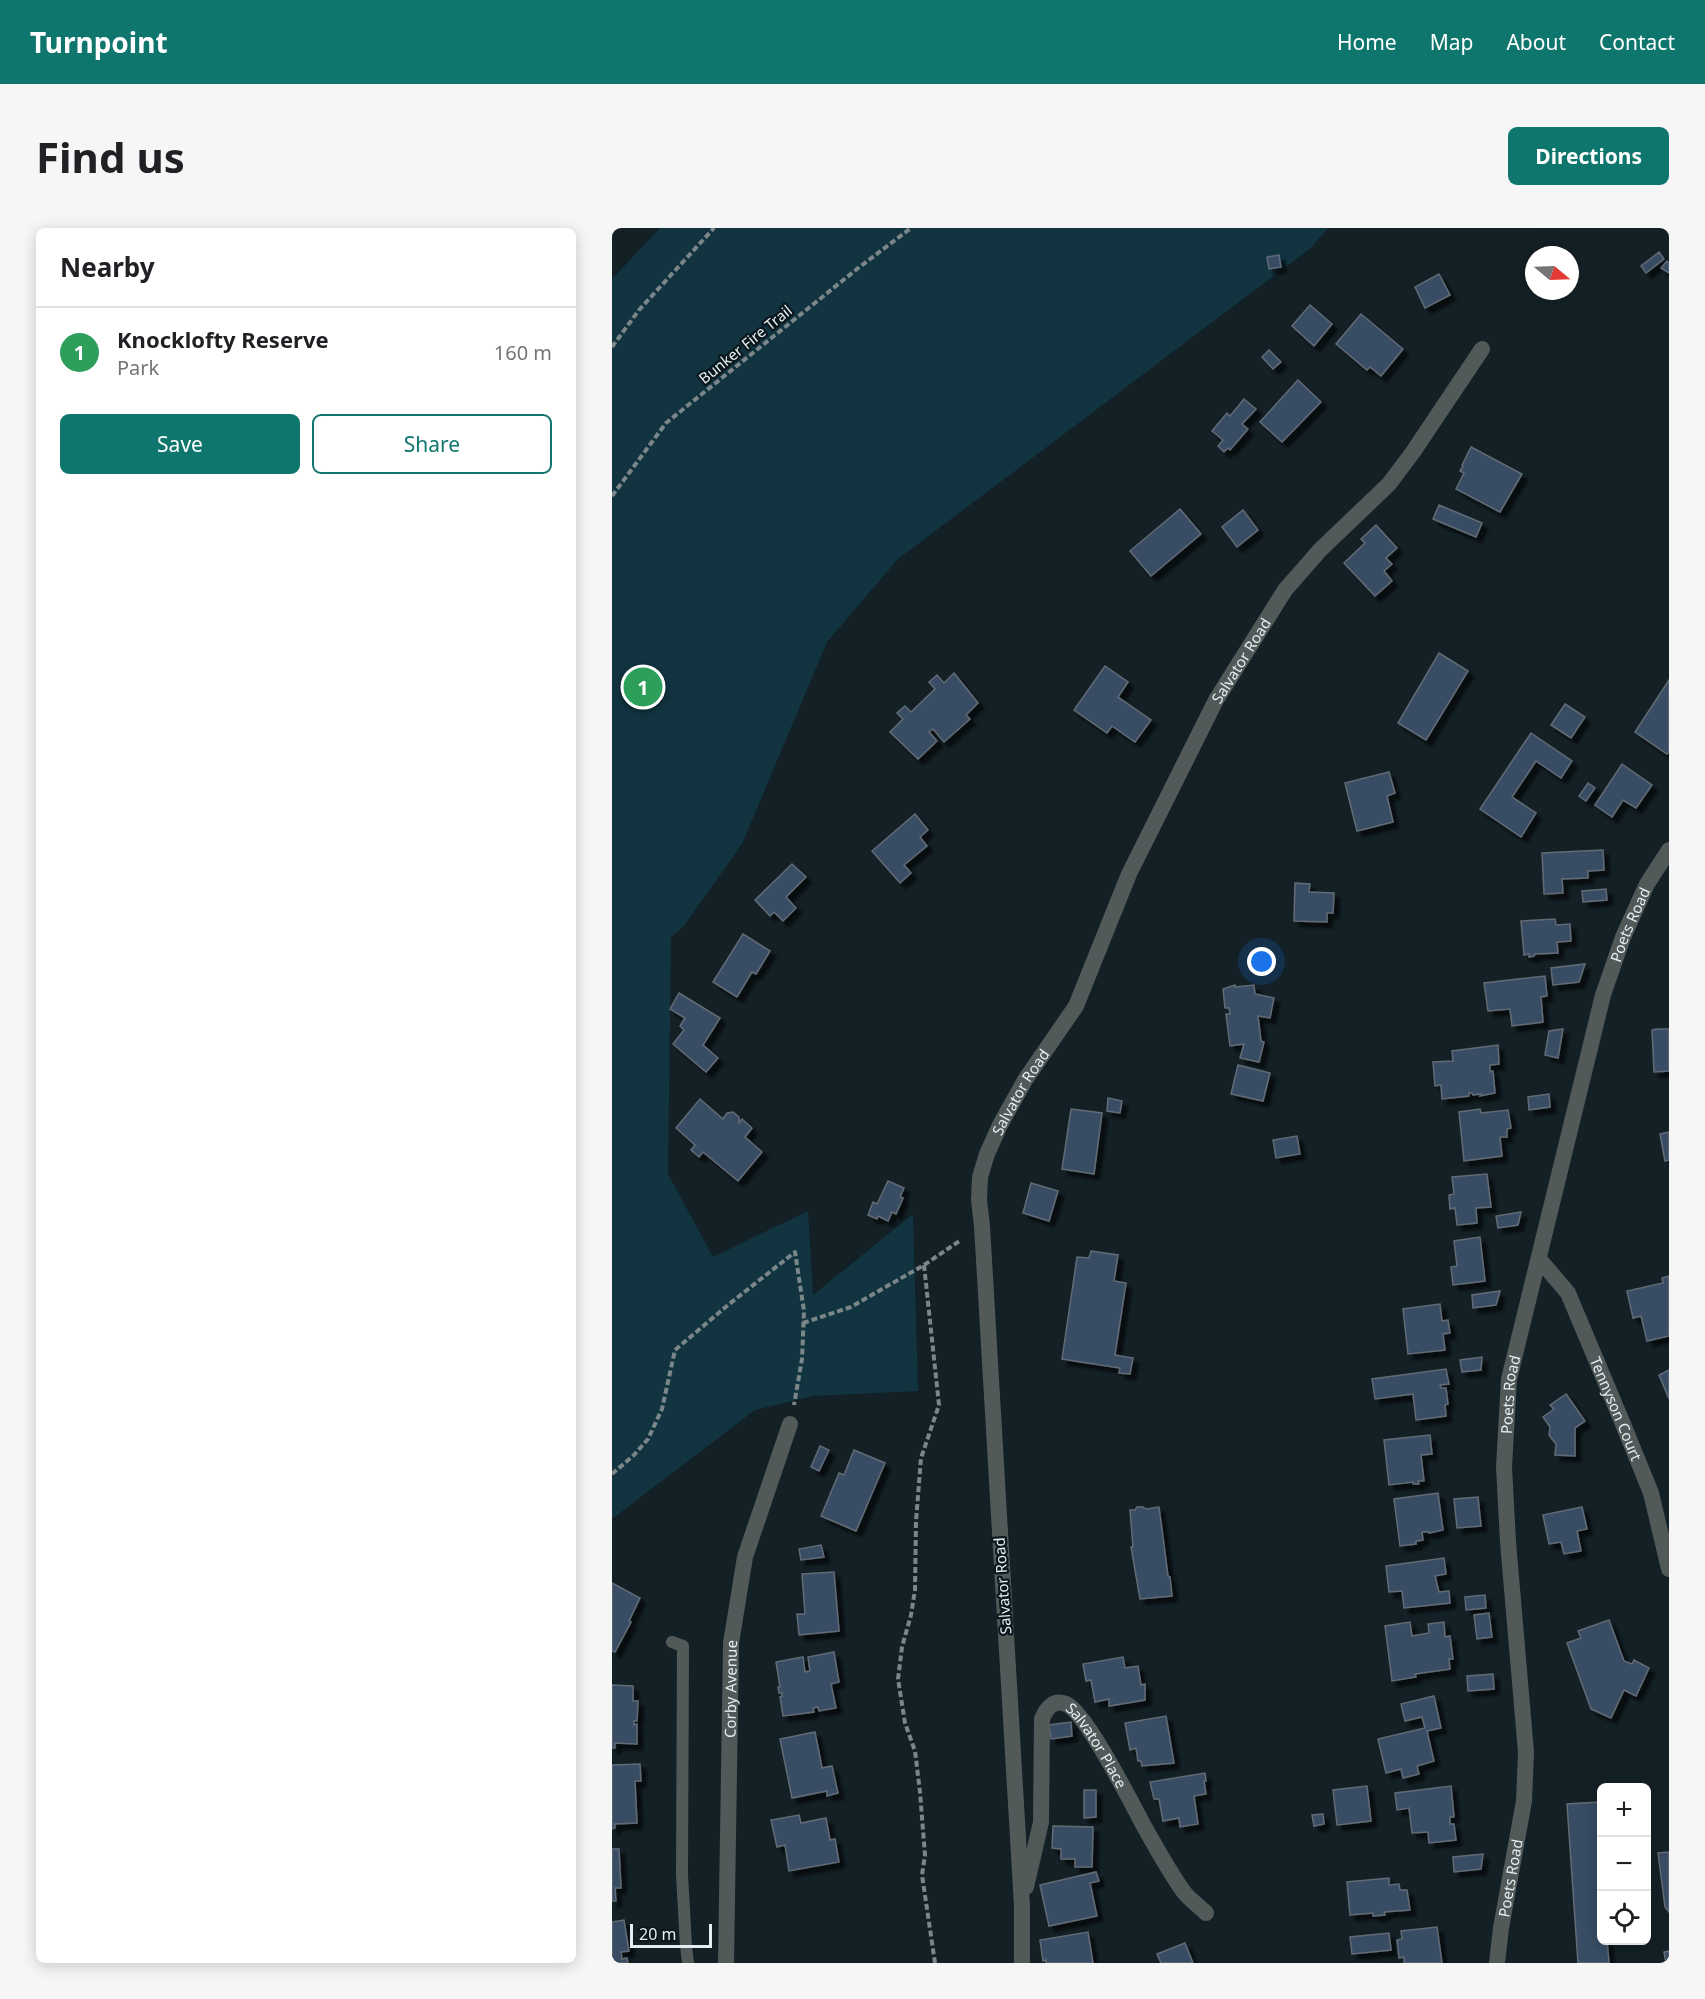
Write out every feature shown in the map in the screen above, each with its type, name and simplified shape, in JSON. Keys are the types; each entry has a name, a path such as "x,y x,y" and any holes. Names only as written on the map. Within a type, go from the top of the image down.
{"street":[{"name":"Salvator Road","path":"1022,1963 1022,1906 982,1226 978,1200 980,1177 999,1125 1025,1080 1076,1006 1129,874 1216,700 1286,590 1320,550 1389,484 1482,349"},
{"name":"Poets Road","path":"1497,1963 1501,1928 1524,1801 1526,1752 1508,1542 1504,1456 1509,1379 1603,995 1623,937 1647,884 1669,850"},
{"name":"Tennyson Court","path":"1539,1258 1568,1293 1623,1424 1651,1493 1669,1569"},
{"name":"Corby Avenue","path":"726,1963 731,1643 745,1557 790,1424"},
{"name":"Salvator Place","path":"1022,1906 1041,1822 1042,1719 1046,1709 1059,1703 1066,1704 1073,1709 1095,1737 1147,1831 1185,1893 1206,1913"}],"lane":[{"path":"672,1642 683,1646 682,1875 688,1963"}],"path":[{"path":"612,347 639,310 714,228"},
{"name":"Bunker Fire Trail","path":"612,496 666,423 911,228"},
{"path":"804,1323 851,1306 924,1265 982,1226"},
{"path":"612,1474 648,1439 662,1408 675,1350 795,1252 804,1323 802,1359 790,1424"},
{"path":"924,1265 939,1405 921,1458 916,1521 915,1590 912,1615 902,1647 898,1679 905,1723 915,1751 925,1855 922,1875 935,1963"}],"shaded area":[{"path":"660,228 1328,228 1311,248 898,559 827,642 742,844 683,927 671,937 668,1174 713,1257 808,1211 813,1295 913,1214 918,1391 813,1396 755,1410 612,1519 612,279"}],"building":[{"path":"1659,252 1664,259 1646,273 1641,266"},
{"path":"1279,255 1281,267 1269,269 1267,257"},
{"path":"1667,261 1669,263 1669,273 1661,268"},
{"path":"1439,274 1450,295 1425,308 1415,287"},
{"path":"1310,305 1332,324 1314,346 1292,326"},
{"path":"1361,314 1403,349 1381,376 1370,367 1367,370 1336,344"},
{"path":"1269,350 1281,362 1273,369 1262,357"},
{"path":"1298,380 1321,402 1282,442 1260,422"},
{"path":"1244,399 1256,409 1242,424 1248,429 1230,450 1228,448 1224,452 1218,446 1223,440 1212,431 1227,413 1230,416"},
{"path":"1471,447 1522,474 1500,512 1456,489 1464,473 1460,471 1462,465"},
{"path":"1439,505 1482,523 1476,537 1433,519"},
{"path":"1180,509 1201,534 1151,576 1130,551"},
{"path":"1243,510 1258,530 1237,547 1222,527"},
{"path":"1376,525 1397,548 1386,558 1392,564 1384,571 1392,581 1375,596 1344,563 1365,543 1361,539"},
{"path":"1439,653 1468,671 1426,740 1398,723"},
{"path":"1105,666 1128,682 1118,697 1151,720 1135,742 1112,726 1107,733 1074,710"},
{"path":"954,673 978,703 966,715 970,719 944,742 933,729 929,732 937,741 918,759 890,732 903,719 897,713 905,706 911,712 935,689 929,682 937,675 944,683"},
{"path":"1669,680 1669,752 1667,754 1635,732"},
{"path":"1565,704 1585,717 1571,738 1551,725"},
{"path":"1531,733 1572,761 1561,778 1536,761 1512,797 1536,813 1521,837 1480,809"},
{"path":"1622,764 1652,785 1636,808 1623,800 1612,817 1595,805"},
{"path":"1389,772 1395,793 1387,796 1393,822 1357,831 1345,783"},
{"path":"1588,783 1595,788 1586,801 1579,796"},
{"path":"915,814 928,830 920,837 927,846 904,865 911,873 900,883 872,851"},
{"path":"1603,850 1604,870 1588,871 1588,878 1562,879 1563,893 1544,894 1542,853"},
{"path":"792,864 806,877 786,897 796,908 783,921 774,912 770,916 755,900"},
{"path":"1295,883 1310,884 1309,892 1334,893 1333,913 1327,913 1327,922 1294,921"},
{"path":"1606,889 1607,900 1583,902 1582,891"},
{"path":"1555,919 1556,925 1570,924 1571,941 1557,942 1558,953 1535,954 1529,957 1529,954 1524,955 1521,921"},
{"path":"743,934 770,951 756,974 752,972 737,997 713,982"},
{"path":"1585,964 1579,982 1553,985 1551,968"},
{"path":"1545,976 1547,996 1541,997 1543,1022 1512,1026 1510,1009 1488,1011 1484,983"},
{"path":"1235,985 1235,987 1254,985 1255,994 1274,998 1270,1018 1258,1016 1261,1041 1264,1042 1259,1062 1240,1058 1244,1044 1230,1046 1226,1014 1230,1014 1229,1008 1225,1008 1223,989"},
{"path":"679,993 720,1018 703,1045 718,1058 706,1072 673,1044 684,1030 680,1026 685,1018 670,1009"},
{"path":"1563,1029 1558,1058 1545,1055 1549,1031"},
{"path":"1669,1029 1669,1071 1654,1072 1652,1030"},
{"path":"1498,1045 1499,1064 1490,1065 1490,1072 1493,1071 1495,1093 1480,1096 1481,1094 1469,1093 1469,1096 1442,1099 1441,1085 1435,1086 1433,1062 1453,1061 1452,1051"},
{"path":"1238,1065 1270,1073 1263,1101 1231,1094"},
{"path":"1549,1094 1550,1107 1529,1110 1528,1097"},
{"path":"1108,1098 1122,1101 1120,1113 1107,1111"},
{"path":"700,1099 723,1119 727,1113 733,1112 739,1117 739,1123 742,1119 752,1128 745,1137 762,1152 738,1181 703,1152 699,1157 691,1150 695,1145 676,1128"},
{"path":"1071,1109 1102,1113 1094,1174 1062,1169"},
{"path":"1480,1109 1481,1113 1508,1110 1511,1128 1507,1129 1507,1137 1500,1137 1502,1156 1464,1161 1459,1112"},
{"path":"1669,1132 1669,1160 1665,1161 1660,1134"},
{"path":"1297,1136 1300,1154 1276,1158 1273,1140"},
{"path":"1487,1174 1491,1207 1476,1208 1477,1223 1457,1225 1455,1208 1450,1209 1449,1195 1454,1194 1452,1177"},
{"path":"888,1181 904,1188 900,1197 903,1198 896,1214 892,1212 888,1221 878,1216 877,1219 868,1215 873,1202 877,1204"},
{"path":"1031,1183 1058,1191 1049,1221 1023,1213"},
{"path":"1521,1212 1518,1225 1498,1228 1496,1216"},
{"path":"1480,1237 1485,1281 1453,1285 1451,1267 1457,1266 1454,1241"},
{"path":"1091,1251 1118,1255 1114,1281 1126,1283 1115,1355 1133,1358 1130,1374 1119,1373 1120,1368 1062,1359 1077,1257 1089,1258"},
{"path":"1669,1276 1669,1336 1647,1341 1641,1316 1633,1318 1627,1291 1663,1283 1662,1278"},
{"path":"1500,1291 1496,1305 1473,1308 1472,1295"},
{"path":"1440,1304 1442,1321 1448,1320 1450,1333 1443,1334 1445,1350 1408,1354 1403,1309"},
{"path":"1482,1357 1481,1370 1462,1372 1460,1360"},
{"path":"1446,1369 1449,1384 1440,1385 1441,1388 1446,1388 1448,1404 1445,1405 1446,1416 1416,1420 1413,1394 1375,1399 1372,1379"},
{"path":"1669,1370 1669,1399 1659,1375"},
{"path":"1566,1394 1585,1421 1575,1428 1575,1456 1555,1455 1556,1444 1549,1435 1550,1427 1543,1417 1554,1409 1550,1405"},
{"path":"1430,1435 1432,1454 1421,1455 1424,1481 1418,1481 1419,1484 1413,1484 1413,1482 1389,1485 1384,1440"},
{"path":"820,1446 829,1450 819,1471 811,1467"},
{"path":"854,1450 885,1463 856,1531 821,1516 839,1473 844,1475"},
{"path":"1438,1493 1443,1530 1422,1532 1423,1540 1416,1541 1416,1544 1400,1546 1394,1499"},
{"path":"1478,1497 1481,1526 1457,1528 1454,1499"},
{"path":"1137,1507 1146,1509 1159,1507 1172,1596 1140,1599 1131,1547 1133,1547 1130,1510 1135,1510"},
{"path":"1582,1507 1587,1529 1577,1531 1581,1551 1564,1554 1561,1542 1549,1544 1543,1515"},
{"path":"821,1545 824,1557 801,1560 799,1549"},
{"path":"1444,1558 1446,1574 1435,1576 1439,1592 1449,1591 1450,1603 1404,1608 1402,1591 1389,1592 1386,1566"},
{"path":"834,1572 839,1631 799,1635 797,1614 805,1614 802,1574"},
{"path":"612,1583 640,1598 629,1621 631,1622 615,1652 612,1651"},
{"path":"1485,1595 1486,1608 1466,1610 1465,1597"},
{"path":"1489,1613 1492,1637 1477,1639 1474,1615"},
{"path":"1609,1620 1624,1661 1632,1664 1634,1660 1649,1668 1636,1696 1624,1690 1611,1718 1591,1709 1567,1643 1581,1638 1578,1631"},
{"path":"1410,1622 1412,1636 1429,1633 1428,1624 1444,1622 1445,1637 1450,1636 1453,1659 1449,1659 1450,1669 1415,1674 1416,1677 1392,1681 1385,1626"},
{"path":"834,1652 839,1682 831,1684 836,1708 819,1711 818,1707 813,1708 814,1712 783,1716 780,1697 782,1693 779,1693 776,1662 803,1657 805,1672 810,1671 808,1657"},
{"path":"1123,1657 1125,1668 1138,1666 1141,1685 1145,1684 1145,1700 1109,1706 1109,1699 1095,1702 1091,1680 1086,1681 1083,1664"},
{"path":"1493,1674 1494,1689 1468,1691 1467,1676"},
{"path":"612,1685 633,1686 633,1701 638,1701 637,1721 634,1721 634,1725 637,1724 637,1744 615,1743 615,1748 612,1748"},
{"path":"1434,1696 1441,1728 1427,1731 1434,1761 1417,1766 1419,1774 1403,1778 1401,1769 1386,1773 1378,1739 1425,1728 1422,1717 1405,1721 1401,1704"},
{"path":"1166,1716 1174,1763 1142,1766 1141,1761 1138,1761 1136,1748 1130,1750 1125,1723"},
{"path":"1071,1722 1072,1736 1051,1739 1049,1725"},
{"path":"815,1732 822,1768 832,1766 838,1793 827,1796 827,1791 792,1798 780,1739"},
{"path":"640,1764 641,1781 635,1781 637,1823 615,1824 615,1828 612,1829 612,1765"},
{"path":"1205,1773 1206,1794 1194,1796 1198,1824 1180,1827 1179,1818 1163,1821 1159,1799 1154,1799 1150,1782"},
{"path":"1367,1786 1371,1821 1337,1825 1333,1790"},
{"path":"1451,1786 1454,1817 1450,1817 1450,1824 1454,1824 1456,1840 1429,1843 1428,1832 1412,1833 1409,1808 1397,1810 1395,1793"},
{"path":"1084,1790 1096,1790 1096,1817 1084,1818"},
{"path":"1597,1802 1597,1945 1607,1945 1609,1963 1578,1963 1567,1804"},
{"path":"1323,1814 1324,1824 1314,1826 1312,1815"},
{"path":"799,1815 801,1823 826,1818 830,1840 835,1839 839,1862 789,1871 785,1845 777,1847 771,1820"},
{"path":"1053,1826 1093,1827 1092,1867 1075,1867 1075,1859 1061,1859 1061,1849 1052,1848"},
{"path":"612,1849 619,1849 621,1888 615,1888 616,1901 612,1901"},
{"path":"1669,1852 1669,1912 1665,1907 1658,1853"},
{"path":"1483,1854 1481,1869 1454,1872 1453,1857"},
{"path":"1096,1872 1099,1881 1090,1883 1097,1916 1049,1926 1040,1885"},
{"path":"1389,1878 1389,1885 1399,1884 1400,1890 1407,1890 1410,1910 1384,1912 1385,1915 1373,1916 1373,1913 1350,1915 1347,1882"},
{"path":"624,1920 629,1951 621,1952 622,1959 627,1958 628,1963 612,1963 612,1922"},
{"path":"1437,1927 1442,1963 1404,1963 1404,1957 1399,1958 1397,1940 1402,1939 1401,1931"},
{"path":"1088,1932 1093,1963 1046,1963 1046,1960 1043,1961 1040,1940"},
{"path":"1389,1933 1391,1950 1352,1954 1350,1937"},
{"path":"1185,1943 1193,1963 1161,1963 1157,1954"},
{"path":"1669,1951 1669,1963 1666,1963 1664,1952"}],"place":[{"name":"Knocklofty Reserve","path":"643,687"}]}
